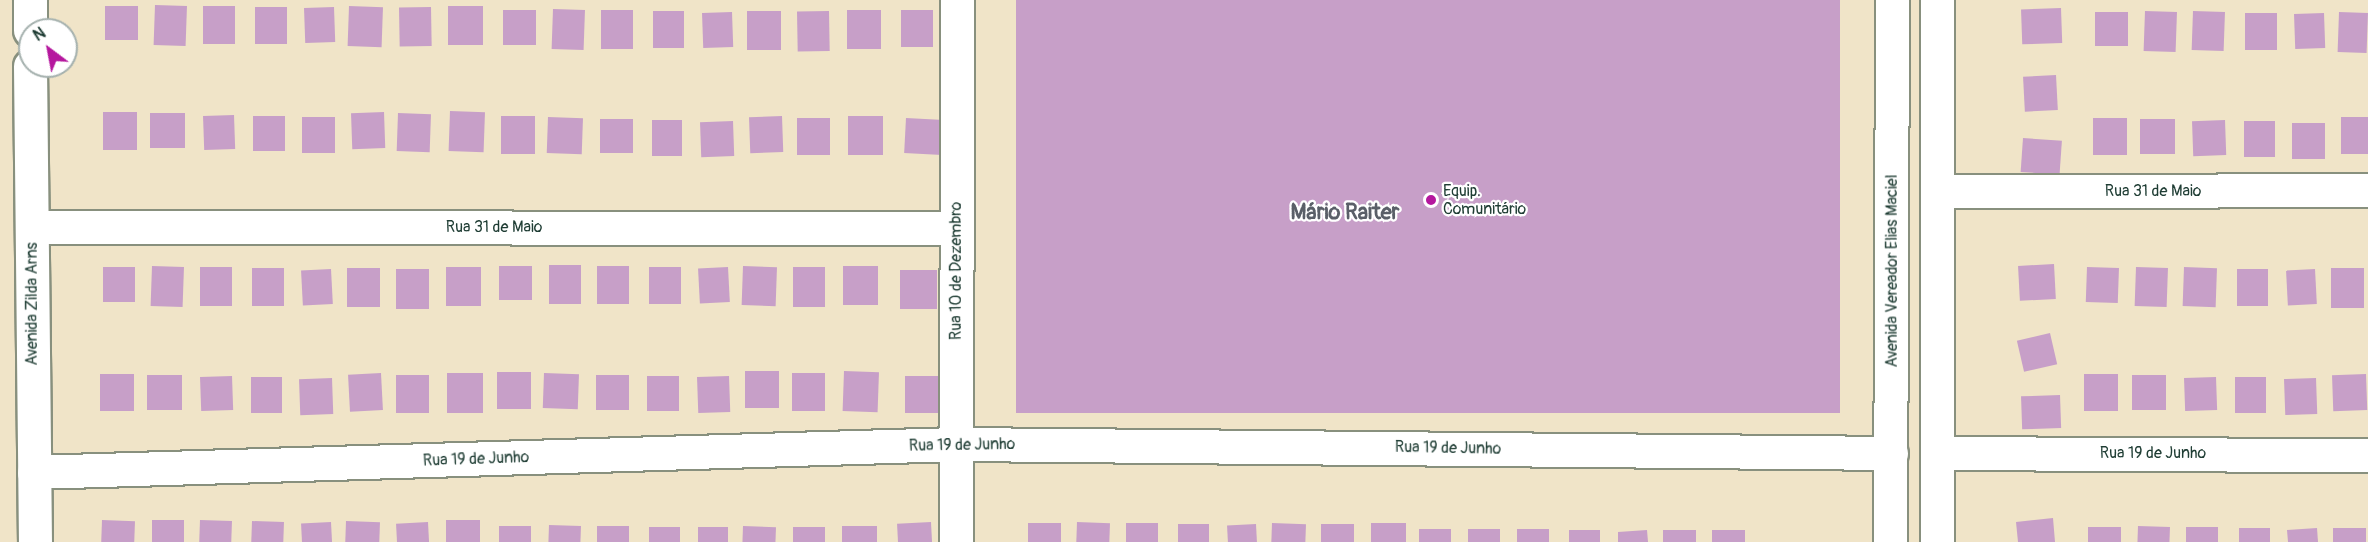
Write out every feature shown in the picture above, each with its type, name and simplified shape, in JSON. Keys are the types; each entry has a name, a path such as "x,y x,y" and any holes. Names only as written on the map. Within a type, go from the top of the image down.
{"street":[{"path":"30,0 30,18"},
{"name":"Rua 10 de Dezembro","path":"956,542 957,0"},
{"name":"Avenida Vereador Elias Maciel","path":"1890,542 1892,0"},
{"path":"1937,0 1937,542"},
{"name":"Avenida Zilda Arns","path":"30,78 35,542"},
{"name":"Rua 31 de Maio","path":"1938,191 2368,190"},
{"name":"Rua 31 de Maio","path":"32,227 956,228"},
{"name":"Rua 19 de Junho","path":"34,472 957,444 1891,453"},
{"name":"Rua 19 de Junho","path":"1938,453 2368,455"}],"building":[{"name":"Equip. Comunitário","path":"1016,0 1840,0 1840,413 1016,413"},
{"path":"155,5 187,6 186,46 154,45"},
{"path":"105,6 138,6 138,40 105,40"},
{"path":"203,6 235,6 235,44 203,44"},
{"path":"349,6 383,7 382,47 348,46"},
{"path":"448,6 483,6 483,45 448,45"},
{"path":"255,7 287,7 287,44 255,44"},
{"path":"334,7 335,42 305,43 304,8"},
{"path":"431,7 432,46 400,47 399,8"},
{"path":"2061,8 2062,43 2022,44 2021,9"},
{"path":"553,9 585,10 584,50 552,49"},
{"path":"503,10 536,10 536,45 503,45"},
{"path":"601,10 633,10 633,49 601,49"},
{"path":"847,10 881,10 881,49 847,49"},
{"path":"901,10 933,10 933,47 901,47"},
{"path":"653,11 684,11 684,48 653,48"},
{"path":"747,11 781,11 781,50 747,50"},
{"path":"829,11 830,51 798,52 797,12"},
{"path":"2145,11 2177,12 2176,52 2144,51"},
{"path":"2193,11 2225,12 2224,51 2192,50"},
{"path":"732,12 733,47 703,48 702,13"},
{"path":"2095,12 2128,12 2128,46 2095,46"},
{"path":"2339,12 2368,13 2367,53 2338,52"},
{"path":"2245,13 2277,13 2277,50 2245,50"},
{"path":"2324,13 2325,48 2295,49 2294,14"},
{"path":"2056,75 2058,110 2025,112 2023,77"},
{"path":"450,111 485,112 484,152 449,151"},
{"path":"103,112 137,112 137,150 103,150"},
{"path":"384,112 385,148 352,149 351,113"},
{"path":"150,113 185,113 185,148 150,148"},
{"path":"398,113 431,114 430,152 397,151"},
{"path":"234,115 235,149 204,150 203,116"},
{"path":"253,116 285,116 285,151 253,151"},
{"path":"501,116 535,116 535,154 501,154"},
{"path":"782,116 783,152 750,153 749,117"},
{"path":"848,116 883,116 883,155 848,155"},
{"path":"302,117 335,117 335,153 302,153"},
{"path":"548,117 583,118 582,154 547,153"},
{"path":"2341,117 2368,117 2368,154 2341,154"},
{"path":"797,118 830,118 830,155 797,155"},
{"path":"906,118 944,120 942,155 904,153"},
{"path":"2093,118 2127,118 2127,155 2093,155"},
{"path":"600,119 633,119 633,153 600,153"},
{"path":"2140,119 2175,119 2175,154 2140,154"},
{"path":"652,120 682,120 682,156 652,156"},
{"path":"2225,120 2226,155 2193,156 2192,121"},
{"path":"733,121 734,156 701,157 700,122"},
{"path":"2244,121 2275,121 2275,157 2244,157"},
{"path":"2292,123 2325,123 2325,159 2292,159"},
{"path":"2023,138 2062,141 2060,175 2021,172"},
{"path":"2054,264 2056,299 2020,301 2018,266"},
{"path":"549,265 581,265 581,304 549,304"},
{"path":"152,266 184,267 183,307 151,306"},
{"path":"499,266 532,266 532,300 499,300"},
{"path":"597,266 629,266 629,304 597,304"},
{"path":"743,266 777,267 776,306 742,305"},
{"path":"843,266 878,266 878,305 843,305"},
{"path":"103,267 135,267 135,302 103,302"},
{"path":"200,267 232,267 232,306 200,306"},
{"path":"446,267 481,267 481,306 446,306"},
{"path":"649,267 681,267 681,304 649,304"},
{"path":"728,267 730,302 700,304 698,269"},
{"path":"793,267 825,267 825,307 793,307"},
{"path":"2087,267 2119,268 2118,303 2086,302"},
{"path":"2136,267 2168,268 2167,307 2135,306"},
{"path":"2184,267 2217,268 2216,307 2183,306"},
{"path":"252,268 284,268 284,306 252,306"},
{"path":"347,268 380,268 380,307 347,307"},
{"path":"2331,268 2364,268 2364,308 2331,308"},
{"path":"331,269 333,304 303,306 301,271"},
{"path":"396,269 429,269 429,309 396,309"},
{"path":"2237,269 2268,269 2268,306 2237,306"},
{"path":"2315,269 2317,304 2288,305 2286,271"},
{"path":"900,270 937,270 937,309 900,309"},
{"path":"2050,333 2057,364 2024,372 2017,341"},
{"path":"745,371 779,371 779,408 745,408"},
{"path":"844,371 879,372 878,412 843,411"},
{"path":"497,372 531,372 531,409 497,409"},
{"path":"381,373 383,410 350,412 348,375"},
{"path":"447,373 483,373 483,413 447,413"},
{"path":"544,373 579,374 578,409 543,408"},
{"path":"792,373 825,373 825,411 792,411"},
{"path":"100,374 134,374 134,411 100,411"},
{"path":"2084,374 2118,374 2118,411 2084,411"},
{"path":"2366,374 2367,410 2333,411 2332,375"},
{"path":"147,375 182,375 182,410 147,410"},
{"path":"396,375 429,375 429,413 396,413"},
{"path":"596,375 629,375 629,410 596,410"},
{"path":"2132,375 2166,375 2166,410 2132,410"},
{"path":"232,376 233,410 201,411 200,377"},
{"path":"647,376 679,376 679,411 647,411"},
{"path":"729,376 730,412 698,413 697,377"},
{"path":"905,376 941,376 941,413 905,413"},
{"path":"251,377 282,377 282,413 251,413"},
{"path":"2216,377 2217,410 2185,411 2184,378"},
{"path":"2235,377 2266,377 2266,413 2235,413"},
{"path":"332,378 333,414 300,415 299,379"},
{"path":"2316,378 2317,414 2285,415 2284,379"},
{"path":"2060,395 2061,428 2022,429 2021,396"},
{"path":"2053,518 2055,542 2018,542 2016,522"},
{"path":"102,520 135,521 134,542 101,542"},
{"path":"152,520 184,520 184,542 152,542"},
{"path":"200,520 232,521 231,542 199,542"},
{"path":"446,520 480,520 480,542 446,542"},
{"path":"252,521 284,522 283,542 251,542"},
{"path":"346,521 380,522 379,542 345,542"},
{"path":"331,522 332,542 302,542 301,524"},
{"path":"428,522 429,542 397,542 396,524"},
{"path":"931,522 932,542 898,542 897,524"},
{"path":"1077,522 1110,523 1109,542 1076,542"},
{"path":"1028,523 1061,523 1061,542 1028,542"},
{"path":"1126,523 1158,523 1158,542 1126,542"},
{"path":"1272,523 1306,524 1305,542 1271,542"},
{"path":"1371,523 1406,523 1406,542 1371,542"},
{"path":"1178,524 1209,524 1209,542 1178,542"},
{"path":"1256,524 1257,542 1228,542 1227,526"},
{"path":"1321,524 1354,524 1354,542 1321,542"},
{"path":"549,525 581,526 580,542 548,542"},
{"path":"499,526 531,526 531,542 499,542"},
{"path":"597,526 629,526 629,542 597,542"},
{"path":"743,526 776,527 775,542 742,542"},
{"path":"842,526 877,526 877,542 842,542"},
{"path":"2138,526 2170,527 2169,542 2137,542"},
{"path":"649,527 680,527 680,542 649,542"},
{"path":"698,527 728,527 728,542 698,542"},
{"path":"793,527 825,527 825,542 793,542"},
{"path":"2088,527 2121,527 2121,542 2088,542"},
{"path":"2186,527 2218,527 2218,542 2186,542"},
{"path":"2239,528 2270,528 2270,542 2239,542"},
{"path":"2317,528 2318,542 2288,542 2287,530"},
{"path":"2333,528 2366,528 2366,542 2333,542"},
{"path":"1419,529 1451,529 1451,542 1419,542"},
{"path":"1468,529 1500,529 1500,542 1468,542"},
{"path":"1517,529 1549,529 1549,542 1517,542"},
{"path":"1569,530 1600,530 1600,542 1569,542"},
{"path":"1647,530 1648,542 1618,542 1618,532"},
{"path":"1663,530 1696,530 1696,542 1663,542"},
{"path":"1712,530 1745,530 1745,542 1712,542"}],"place":[{"name":"Equip. Comunitário","path":"1431,200"}],"district":[{"name":"Mário Raiter","path":"1345,213"}]}
